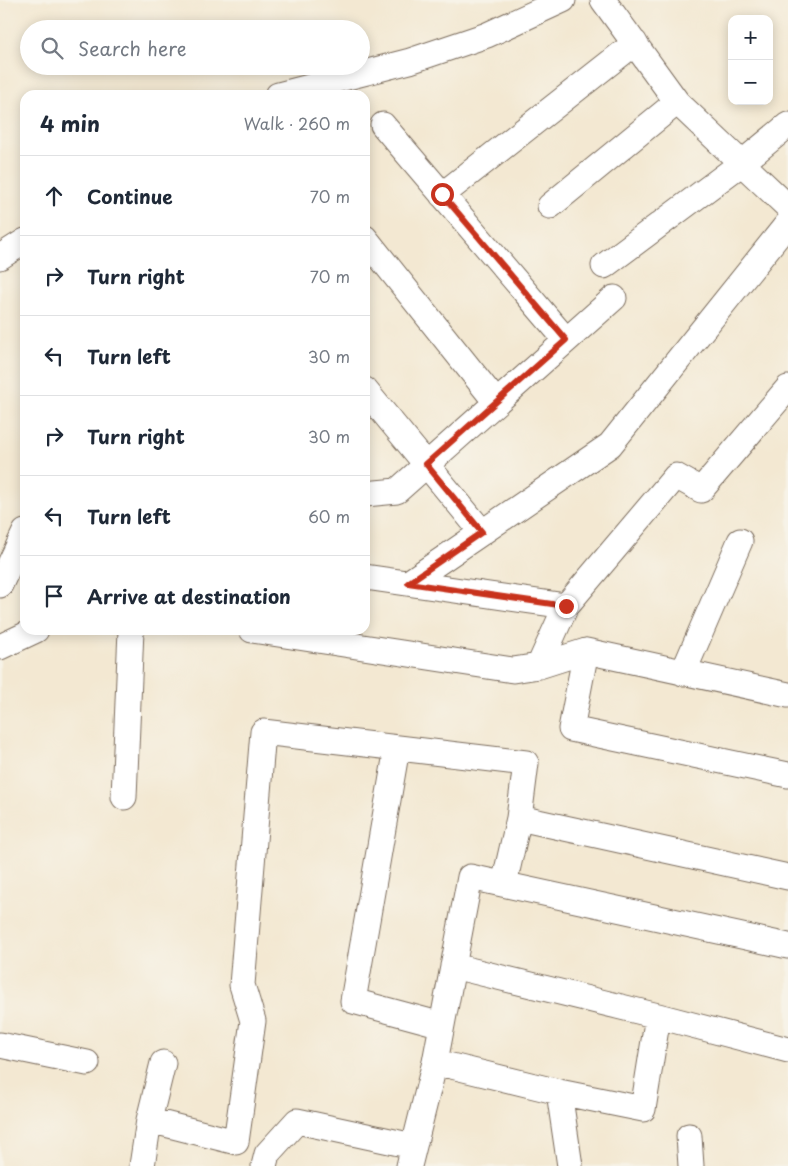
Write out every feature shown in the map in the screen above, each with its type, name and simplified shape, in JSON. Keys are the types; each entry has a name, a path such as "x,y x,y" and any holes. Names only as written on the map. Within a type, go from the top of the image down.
{"street":[{"path":"370,71 410,61 487,35 562,0"},
{"path":"603,0 677,102 788,207"},
{"path":"442,194 635,43"},
{"path":"297,90 356,75"},
{"path":"550,206 677,102"},
{"path":"383,125 566,340"},
{"path":"604,266 742,163 788,125"},
{"path":"408,583 610,445 788,224"},
{"path":"0,257 20,244"},
{"path":"370,244 496,402"},
{"path":"370,493 397,490 614,298"},
{"path":"539,666 566,606 676,476 701,490 788,388"},
{"path":"370,396 482,532"},
{"path":"683,673 740,540"},
{"path":"0,585 20,543"},
{"path":"370,578 566,606"},
{"path":"0,647 25,635"},
{"path":"124,797 131,635"},
{"path":"285,635 513,670 539,666 586,651 788,695"},
{"path":"586,651 571,729 788,774"},
{"path":"149,1120 236,1142 253,1022 242,985 264,732 526,763 519,818 504,884"},
{"path":"397,748 353,1001 442,1025"},
{"path":"519,818 788,876"},
{"path":"264,1166 267,1154 297,1120 411,1156 435,1062 470,877 788,946"},
{"path":"453,966 788,1050"},
{"path":"435,1062 559,1092 642,1109 658,1016"},
{"path":"0,1044 88,1063"},
{"path":"142,1166 149,1120 162,1063"},
{"path":"559,1092 570,1166"},
{"path":"688,1136 691,1166"}],"route":[{"path":"442,194 566,340 426,464 482,532 408,583 566,606"}]}
